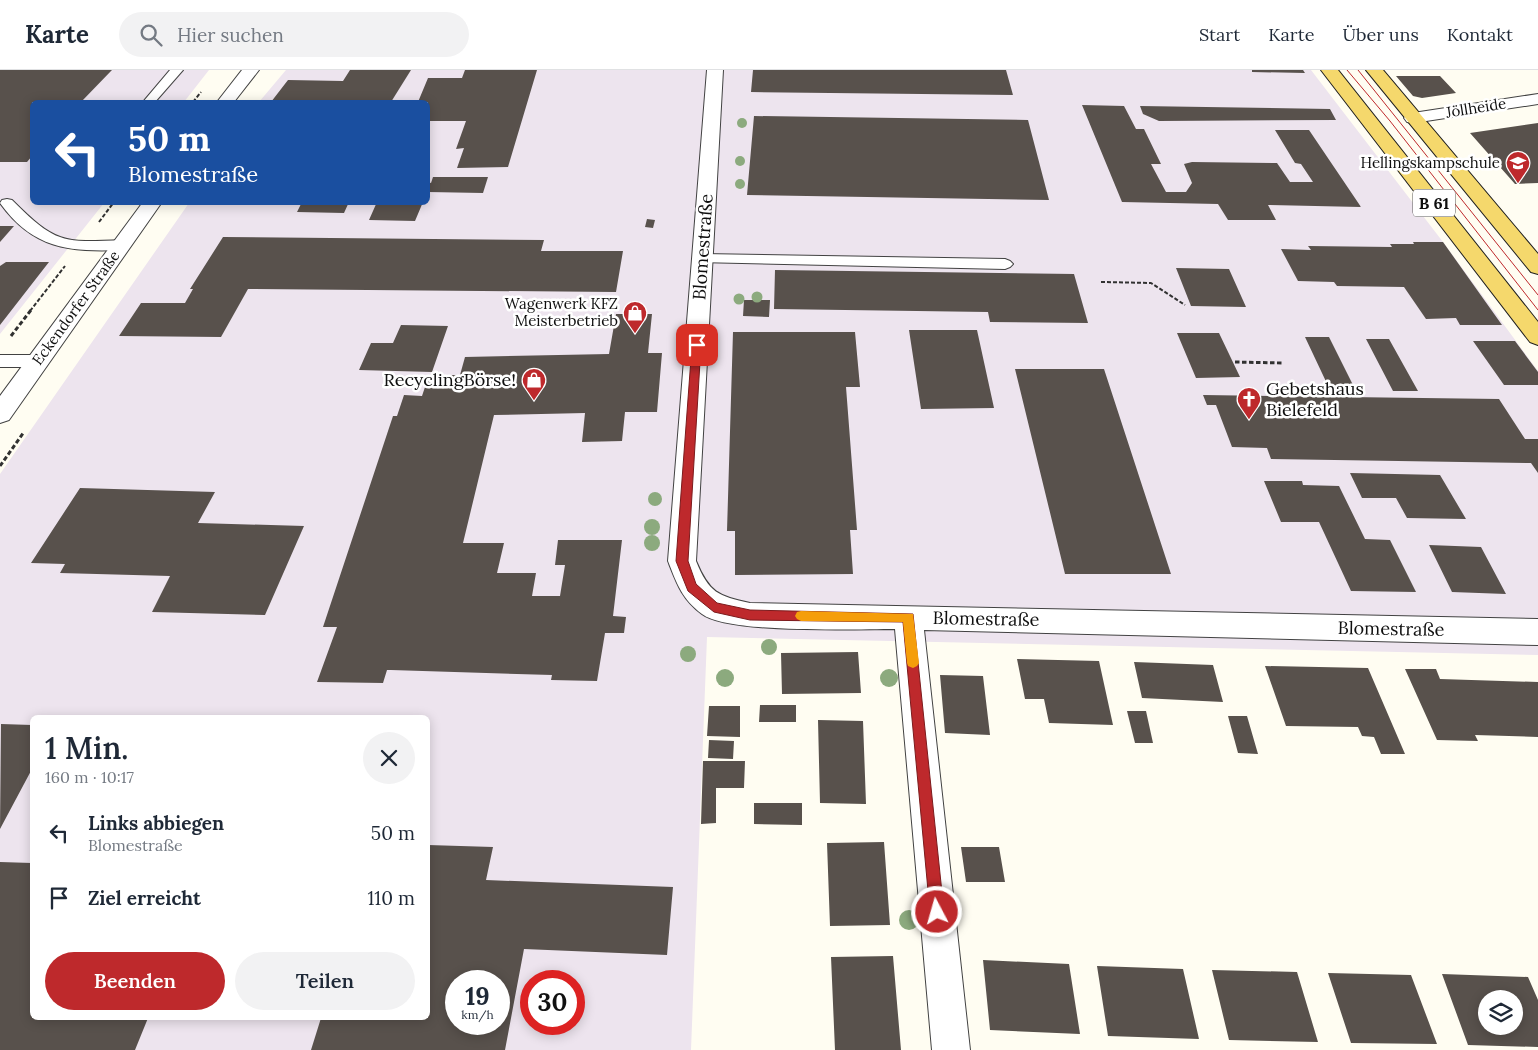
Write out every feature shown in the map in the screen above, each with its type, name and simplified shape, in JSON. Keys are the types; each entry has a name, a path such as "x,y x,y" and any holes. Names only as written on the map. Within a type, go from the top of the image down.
{"main road":[{"name":"B 61","path":"1329,70 1538,337"},
{"name":"B 61","path":"1374,70 1538,267"}],"street":[{"path":"227,100 251,70"},
{"name":"Blomestraße","path":"715,70 682,561 692,587 714,607 750,615 1538,632"},
{"name":"Jöllheide","path":"1413,118 1538,99"},
{"name":"Eckendorfer Straße","path":"0,414 151,205"},
{"path":"908,617 950,1050"}],"lane":[{"path":"151,100 177,70"},
{"path":"7,204 38,233 52,241 80,247 122,245"},
{"path":"702,260 1006,264"},
{"path":"0,361 38,361"}],"path":[{"path":"6,343 112,205"},
{"path":"1100,282 1150,283 1185,305"},
{"path":"1235,362 1283,363"}],"shaded area":[{"path":"0,70 209,70 186,100 30,100 30,205 102,205 0,334"},
{"path":"286,70 1311,70 1443,242 1538,371 1538,655 707,637 691,1050 0,1050 0,474 188,205 430,205 430,100 261,100"}],"building":[{"path":"0,70 112,70 83,100 30,100 30,158 27,162 0,162"},
{"path":"350,70 411,70 392,100 273,100 288,80 343,81"},
{"path":"465,70 537,70 508,167 457,168 464,148 456,149 466,121 430,121 430,100 419,100 428,78 462,78"},
{"path":"753,70 1006,70 1013,95 751,92"},
{"path":"1252,70 1303,70 1305,73 1252,72"},
{"path":"1396,76 1440,76 1456,93 1422,98 1413,96"},
{"path":"1082,105 1124,106 1136,129 1144,129 1161,164 1151,164 1166,192 1186,192 1192,183 1184,164 1192,162 1277,163 1290,182 1313,182 1301,164 1295,163 1275,130 1309,130 1361,207 1268,205 1276,220 1228,220 1218,204 1122,202"},
{"path":"1140,106 1330,109 1336,120 1159,121 1143,114"},
{"path":"754,116 1028,120 1049,200 747,195"},
{"path":"1538,123 1538,183 1515,184 1470,133"},
{"path":"433,177 488,177 483,193 430,192"},
{"path":"300,205 348,205 344,213 297,212"},
{"path":"376,205 422,205 415,221 369,220"},
{"path":"647,219 655,220 653,228 645,227"},
{"path":"0,226 14,226 0,242"},
{"path":"223,237 544,240 541,251 623,251 616,292 248,289 221,337 119,336 141,303 185,303 193,289 190,289"},
{"path":"1413,242 1443,242 1502,325 1460,325 1456,318 1426,319 1404,287 1337,286 1334,282 1298,281 1281,249 1311,250 1308,246 1392,247 1390,244 1414,244"},
{"path":"6,262 49,262 0,325 0,266"},
{"path":"1176,268 1229,269 1246,307 1191,306"},
{"path":"775,270 1074,274 1088,323 990,322 988,312 774,309"},
{"path":"744,300 770,300 769,317 743,316"},
{"path":"616,314 652,314 648,353 662,353 657,412 625,412 622,441 582,442 585,413 494,415 463,543 504,543 497,573 536,573 532,596 560,596 565,565 555,565 558,540 622,540 613,616 626,617 624,633 605,633 597,681 551,680 552,675 387,670 383,683 317,682 337,627 323,627 393,416 397,416 404,395 422,396 429,375 460,375 465,357 609,354"},
{"path":"401,325 448,326 432,372 359,370 371,343 393,343"},
{"path":"909,330 977,330 994,408 921,409"},
{"path":"733,332 855,332 860,387 846,387 857,530 850,530 853,574 735,575 735,531 727,531"},
{"path":"1177,333 1219,333 1240,377 1196,378"},
{"path":"1305,337 1329,337 1356,391 1330,390"},
{"path":"1366,339 1389,339 1418,391 1393,391"},
{"path":"1473,341 1515,341 1538,372 1538,385 1504,385"},
{"path":"1015,369 1104,369 1171,574 1065,574"},
{"path":"1203,395 1499,399 1525,439 1538,439 1538,473 1531,463 1271,459 1267,448 1232,447 1216,405 1207,405"},
{"path":"1350,473 1440,475 1466,519 1407,518 1396,498 1362,498"},
{"path":"1264,481 1302,481 1303,485 1339,486 1365,539 1390,540 1416,592 1351,591 1319,522 1281,522"},
{"path":"80,488 215,492 198,523 304,526 265,615 152,612 170,576 60,573 65,564 31,563"},
{"path":"1429,545 1481,547 1506,594 1452,592"},
{"path":"858,652 861,693 782,694 781,653"},
{"path":"1017,659 1099,661 1113,725 1049,723 1044,699 1025,699"},
{"path":"1134,662 1213,665 1223,702 1142,698"},
{"path":"1265,666 1368,668 1405,754 1381,754 1374,737 1362,736 1358,727 1286,726"},
{"path":"1405,669 1436,669 1440,679 1538,682 1538,737 1475,735 1478,741 1437,740"},
{"path":"940,675 983,676 990,735 945,733"},
{"path":"760,705 796,705 796,722 759,722"},
{"path":"709,706 740,706 740,737 707,736"},
{"path":"1127,711 1146,711 1153,743 1135,743"},
{"path":"1228,716 1247,716 1258,754 1238,753"},
{"path":"818,720 863,721 866,804 820,803"},
{"path":"1,724 30,725 30,773 0,829"},
{"path":"709,740 734,741 733,759 708,758"},
{"path":"703,761 745,761 744,788 716,788 716,823 701,824"},
{"path":"754,803 802,803 802,825 754,824"},
{"path":"884,842 890,925 830,926 827,843"},
{"path":"430,845 493,847 486,880 673,887 667,955 524,949 510,1023 510,970 445,970 445,1035 508,1035 505,1050 311,1050 320,1020 430,1020"},
{"path":"961,847 999,847 1005,882 966,882"},
{"path":"0,862 30,863 30,1020 147,1020 135,1050 0,1050"},
{"path":"893,956 901,1050 835,1050 831,957"},
{"path":"983,960 1069,964 1080,1034 990,1030"},
{"path":"1097,966 1183,969 1199,1039 1108,1036"},
{"path":"1212,970 1297,972 1318,1042 1229,1040"},
{"path":"1328,973 1411,975 1437,1044 1351,1043"},
{"path":"1442,974 1528,977 1538,1000 1538,1047 1468,1045"}],"tram line":[{"path":"1347,70 1390,121 1538,310"},
{"path":"1358,70 1538,295"}],"slow traffic":[{"path":"801,616 908,617 913,663"}],"place":[{"name":"Hellingskampschule","path":"1518,184"},
{"name":"Wagenwerk KFZ Meisterbetrieb","path":"635,334"},
{"name":"RecyclingBörse!","path":"534,401"},
{"name":"Gebetshaus Bielefeld","path":"1249,420"}],"route":[{"path":"697,345 682,561 692,587 714,607 750,615 908,617 937,912"}]}
